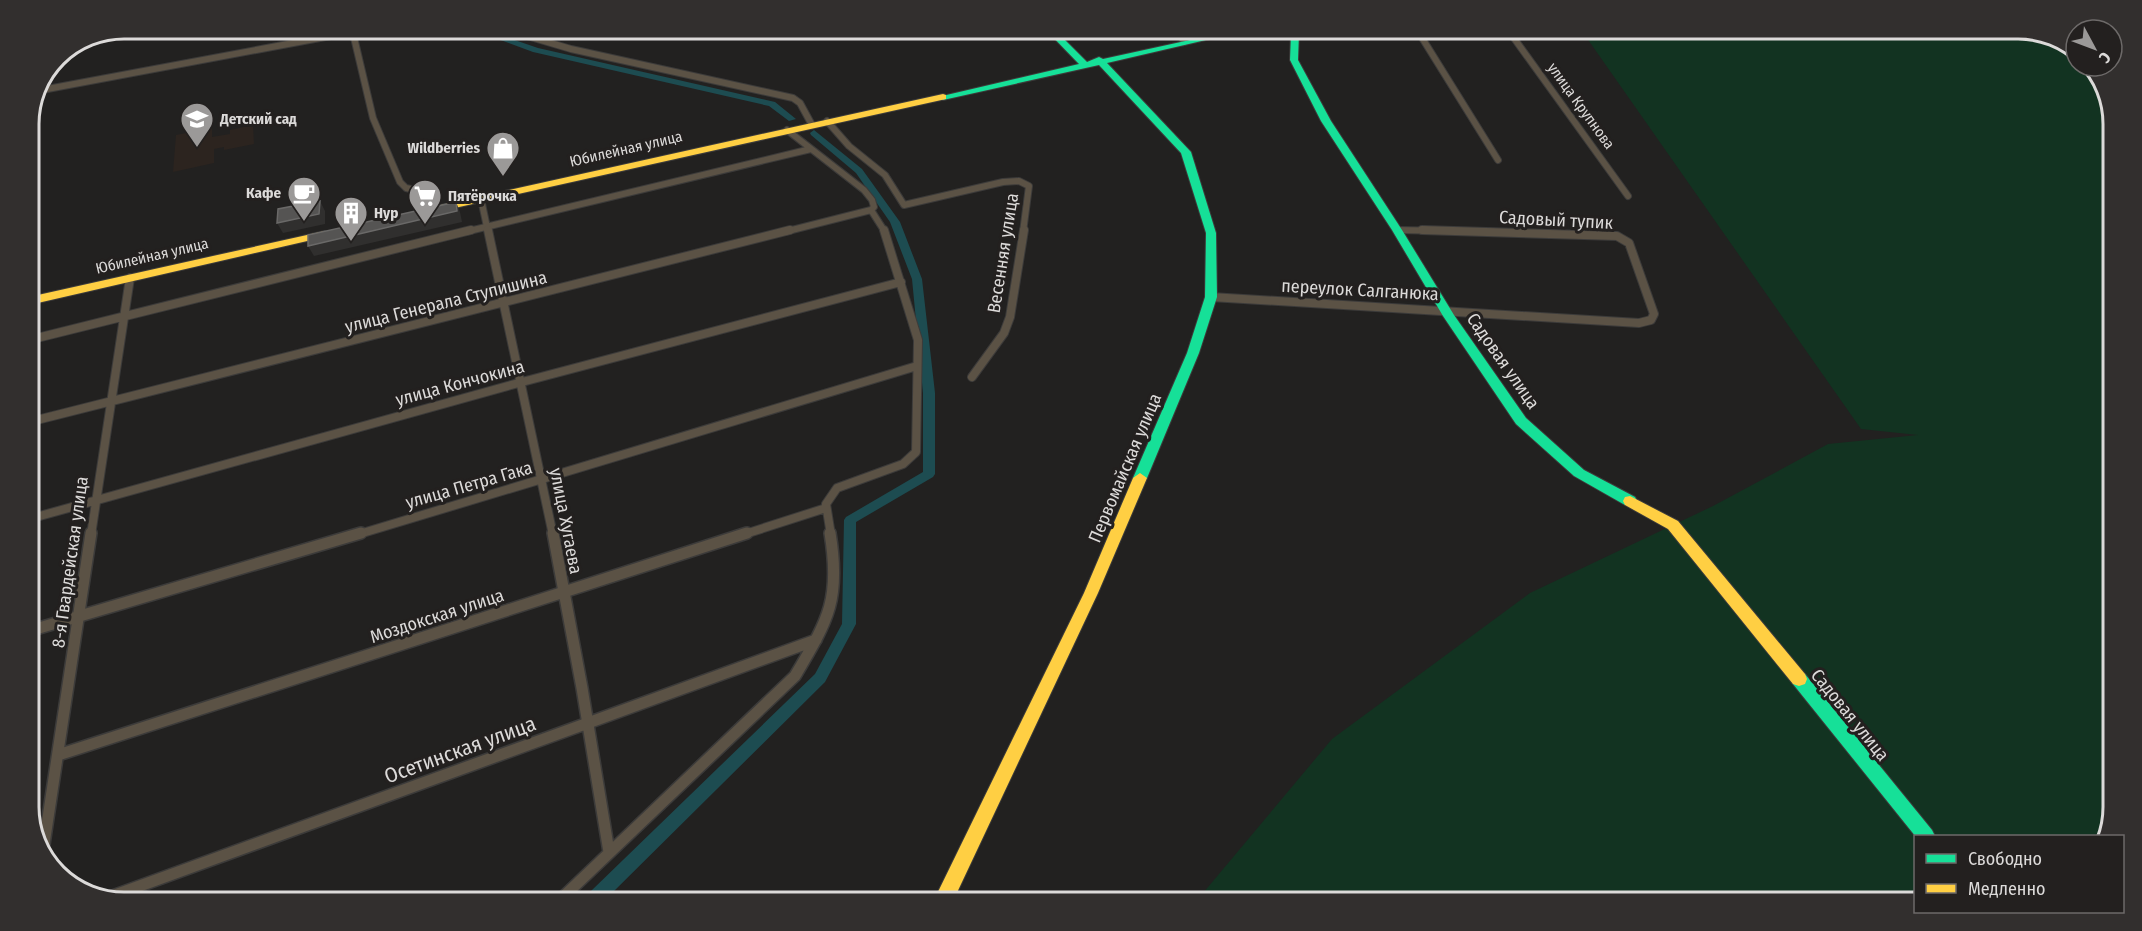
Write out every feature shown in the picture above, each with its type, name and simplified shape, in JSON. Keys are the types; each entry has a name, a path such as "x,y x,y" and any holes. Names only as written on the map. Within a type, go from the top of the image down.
{"main road":[{"path":"1059,39 1084,64"},
{"name":"Юбилейная улица","path":"427,211 1084,64 1175,39"},
{"name":"Садовая улица","path":"1295,39 1294,60 1298,72 1326,121 1446,310 1521,421 1579,473 1673,525 1924,835"},
{"name":"Первомайская улица","path":"947,892 1091,593 1193,353 1212,297 1211,233 1185,152 1099,60"},
{"name":"Юбилейная улица","path":"39,299 342,230"}],"street":[{"path":"47,89 310,39"},
{"path":"354,39 373,118 400,182 406,188 428,193 427,211"},
{"path":"537,39 641,66 793,98 800,103 812,125"},
{"path":"1423,39 1497,160"},
{"name":"улица Крупнова","path":"1515,39 1628,196"},
{"name":"Весенняя улица","path":"827,121 849,146 885,175 904,205 1003,182 1019,181 1029,186 1010,317 1004,333 972,377"},
{"path":"568,892 795,676 831,610 834,569 826,508 830,495 837,488 903,464 916,452 918,340 884,229 871,210 874,207 872,200 864,190 787,130"},
{"path":"39,338 306,270 811,149"},
{"name":"улица Хугаева","path":"481,199 522,382 590,724 609,852"},
{"name":"улица Генерала Ступишина","path":"39,420 871,210"},
{"name":"Садовый тупик","path":"1397,230 1617,236 1629,243 1654,314 1651,320"},
{"name":"8-я Гвардейская улица","path":"45,837 130,278"},
{"name":"улица Кончокина","path":"39,516 522,382 901,282"},
{"name":"переулок Салганюка","path":"1212,297 1639,323 1651,320"},
{"name":"улица Петра Гака","path":"39,628 540,481 917,366"},
{"name":"Моздокская улица","path":"58,755 826,508"},
{"name":"Осетинская улица","path":"126,892 816,640"}],"shaded area":[{"name":"Детский сад","path":"253,125 254,144 224,150 224,147 214,149 214,163 173,172 176,135 212,128 212,137 230,134 230,130"}],"green space":[{"path":"1588,39 2018,39 2050,45 2060,50 2064,53 2064,78 2089,78 2092,82 2097,92 2103,119 2103,807 2098,835 1914,835 1914,892 1204,892 1332,739 1530,593 1713,506 1828,444 1918,435 1861,429"}],"building":[{"path":"320,201 319,214 277,223 278,209"},
{"path":"456,202 457,211 308,246 308,235"}],"waterway":[{"path":"504,39 536,50 772,104 792,119"},
{"path":"602,892 820,678 849,624 850,520 929,474 929,393 917,279 895,222 859,171 814,133"}],"traffic: fast":[{"path":"1059,39 1084,64"},
{"path":"943,97 1205,39"},
{"path":"1295,39 1294,60 1326,121 1397,230 1449,316 1521,421 1579,473 1630,501"},
{"path":"1099,60 1186,152 1211,233 1211,297 1193,353 1140,478"},
{"path":"1799,679 1925,835"}],"traffic: slow":[{"path":"441,208 943,97"},
{"path":"39,299 325,234"},
{"path":"947,892 1091,593 1140,478"},
{"path":"1630,501 1673,525 1799,679"}],"place":[{"name":"Детский сад","path":"197,148"},
{"name":"Wildberries","path":"503,177"},
{"name":"Кафе","path":"304,222"},
{"name":"Пятёрочка","path":"425,225"},
{"name":"Нур","path":"351,242"}]}
